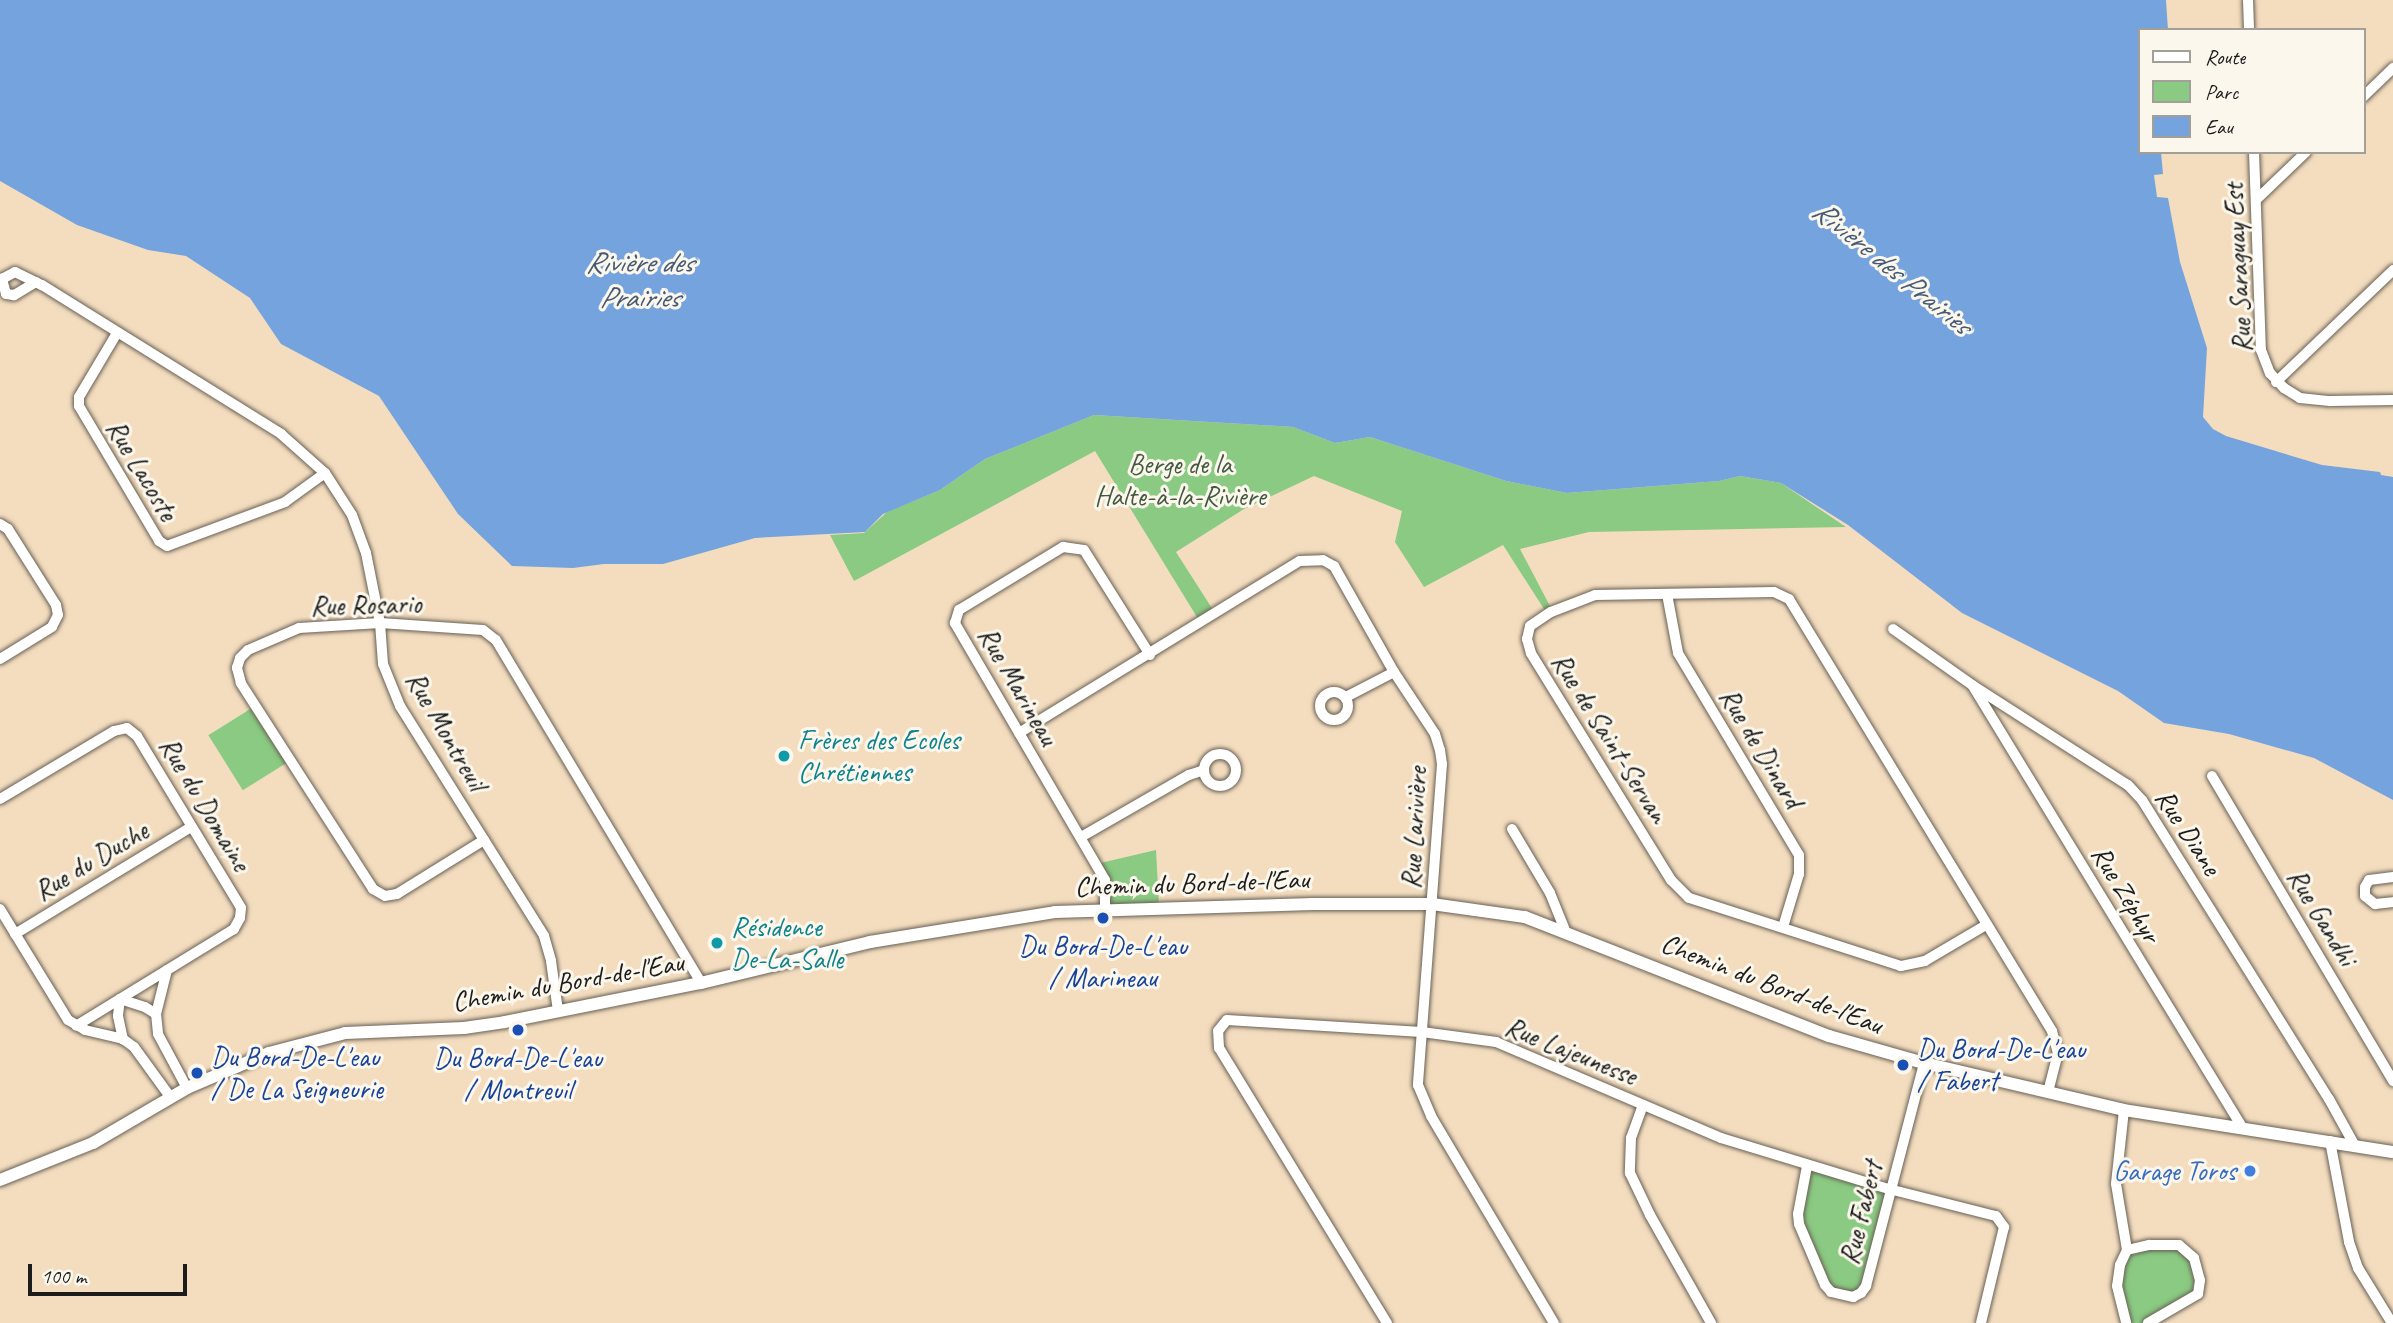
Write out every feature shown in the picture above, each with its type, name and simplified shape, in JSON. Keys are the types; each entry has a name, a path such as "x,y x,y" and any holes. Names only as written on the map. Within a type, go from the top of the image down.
{"street":[{"path":"2249,28 2250,2"},
{"path":"2365,95 2393,68"},
{"name":"Rue Saraguay Est","path":"2254,154 2261,350 2276,382 2300,398 2314,401 2393,400"},
{"path":"2256,200 2304,154"},
{"path":"2276,382 2393,270"},
{"name":"Rue Montreuil","path":"36,282 281,434 325,473 352,515 366,553 380,623 383,664 400,706 544,936 551,961 558,1011"},
{"name":"Rue Lacoste","path":"117,333 79,397 79,406 159,541 167,546 285,502 325,473"},
{"path":"0,524 8,528 56,605 58,615 52,627 0,659"},
{"name":"Rue Marineau","path":"1105,909 1105,880 956,623 959,610 1063,547 1084,550 1150,655"},
{"name":"Rue Larivière","path":"1018,733 1150,655 1300,561 1323,560 1334,566 1394,672 1436,734 1443,764 1418,1085 1431,1116 1554,1323"},
{"name":"Rue de Saint-Servan","path":"1986,925 1925,961 1900,966 1689,898 1671,880 1531,653 1527,639 1530,626 1551,612 1595,595 1774,592 1790,599 2052,1031 2057,1053 2048,1092"},
{"name":"Rue de Dinard","path":"1667,594 1678,653 1799,855 1799,873 1783,927"},
{"name":"Rue Rosario","path":"484,840 397,894 385,896 373,889 241,684 237,668 240,658 260,645 299,628 380,623 483,630 496,640 701,983"},
{"name":"Rue Diane","path":"1894,629 1972,685 2128,785 2142,800 2329,1099 2355,1146"},
{"path":"1346,697 1394,672"},
{"name":"Rue Zéphyr","path":"1972,685 2242,1127"},
{"name":"Rue du Domaine","path":"0,799 114,731 127,728 137,736 242,908 234,929 76,1026"},
{"path":"1081,837 1189,775 1204,770"},
{"name":"Rue Gandhi","path":"2212,776 2393,1081"},
{"name":"Rue du Duche","path":"15,934 191,827"},
{"path":"1512,829 1550,893 1565,930"},
{"path":"2393,877 2369,880 2365,887 2365,896 2375,904 2393,902"},
{"name":"Chemin du Bord-de-l'Eau","path":"0,1180 93,1143 187,1088 269,1053 333,1036 464,1028 701,983 870,942 1055,912 1432,904 1525,917 1565,930 1829,1036 1924,1063 2124,1110 2393,1152"},
{"path":"0,909 68,1020 76,1026 123,1040 145,1058 171,1098"},
{"path":"167,970 156,1014 162,1045 187,1088"},
{"path":"123,1040 118,1016 120,999 145,1007 156,1014"},
{"name":"Rue Lajeunesse","path":"1387,1323 1219,1048 1218,1031 1227,1020 1422,1032 1496,1042 1721,1138 1807,1166 1996,1216 2004,1227 1981,1323"},
{"name":"Rue Fabert","path":"1807,1166 1798,1214 1799,1224 1825,1285 1831,1292 1853,1297 1867,1286 1889,1189 1924,1063"},
{"path":"1643,1105 1631,1138 1630,1173 1711,1323"},
{"path":"2124,1110 2116,1184 2127,1250 2120,1265 2117,1286 2126,1323"},
{"path":"2330,1141 2347,1232 2358,1268 2392,1323"},
{"path":"2127,1250 2149,1245 2179,1245 2194,1258 2200,1280 2198,1294 2148,1323"}],"green space":[{"name":"Berge de la Halte-à-la-Rivière","path":"1094,415 1293,427 1335,443 1370,437 1506,481 1567,493 1719,481 1740,476 1781,483 1846,527 1589,532 1520,549 1551,608 1544,609 1503,545 1424,587 1395,542 1402,511 1314,476 1244,509 1176,552 1215,613 1200,622 1095,451 854,581 830,535 864,533 887,512 940,490 985,459"},
{"path":"255,706 289,761 243,790 208,735"},
{"path":"1156,850 1159,906 1105,909 1105,880 1096,864"},
{"path":"1807,1166 1889,1189 1861,1293 1831,1292 1799,1224"},
{"path":"2179,1245 2194,1258 2198,1294 2148,1323 2124,1323 2117,1286 2127,1250"}],"water":[{"name":"Rivière des Prairies","path":"0,0 2166,0 2168,28 2138,28 2138,154 2161,154 2163,174 2154,175 2157,197 2168,198 2180,262 2207,348 2203,417 2213,429 2226,436 2322,465 2380,472 2381,475 2393,477 2393,800 2314,758 2229,734 2164,723 2118,691 1962,613 1848,525 1781,483 1740,476 1719,481 1567,493 1506,481 1370,437 1335,443 1293,427 1094,415 985,459 940,490 883,514 865,532 755,538 663,564 604,564 573,568 512,566 458,514 379,396 281,344 250,298 186,256 148,250 77,225 0,181"}],"place":[{"name":"Frères des Ecoles Chrétiennes","path":"784,756"},
{"name":"Du Bord-De-L'eau / Marineau","path":"1103,918"},
{"name":"Résidence De-La-Salle","path":"717,943"},
{"name":"Du Bord-De-L'eau / Montreuil","path":"518,1030"},
{"name":"Du Bord-De-L'eau / Fabert","path":"1903,1065"},
{"name":"Du Bord-De-L'eau / De La Seigneurie","path":"197,1073"},
{"name":"Garage Toros","path":"2250,1171"}]}
